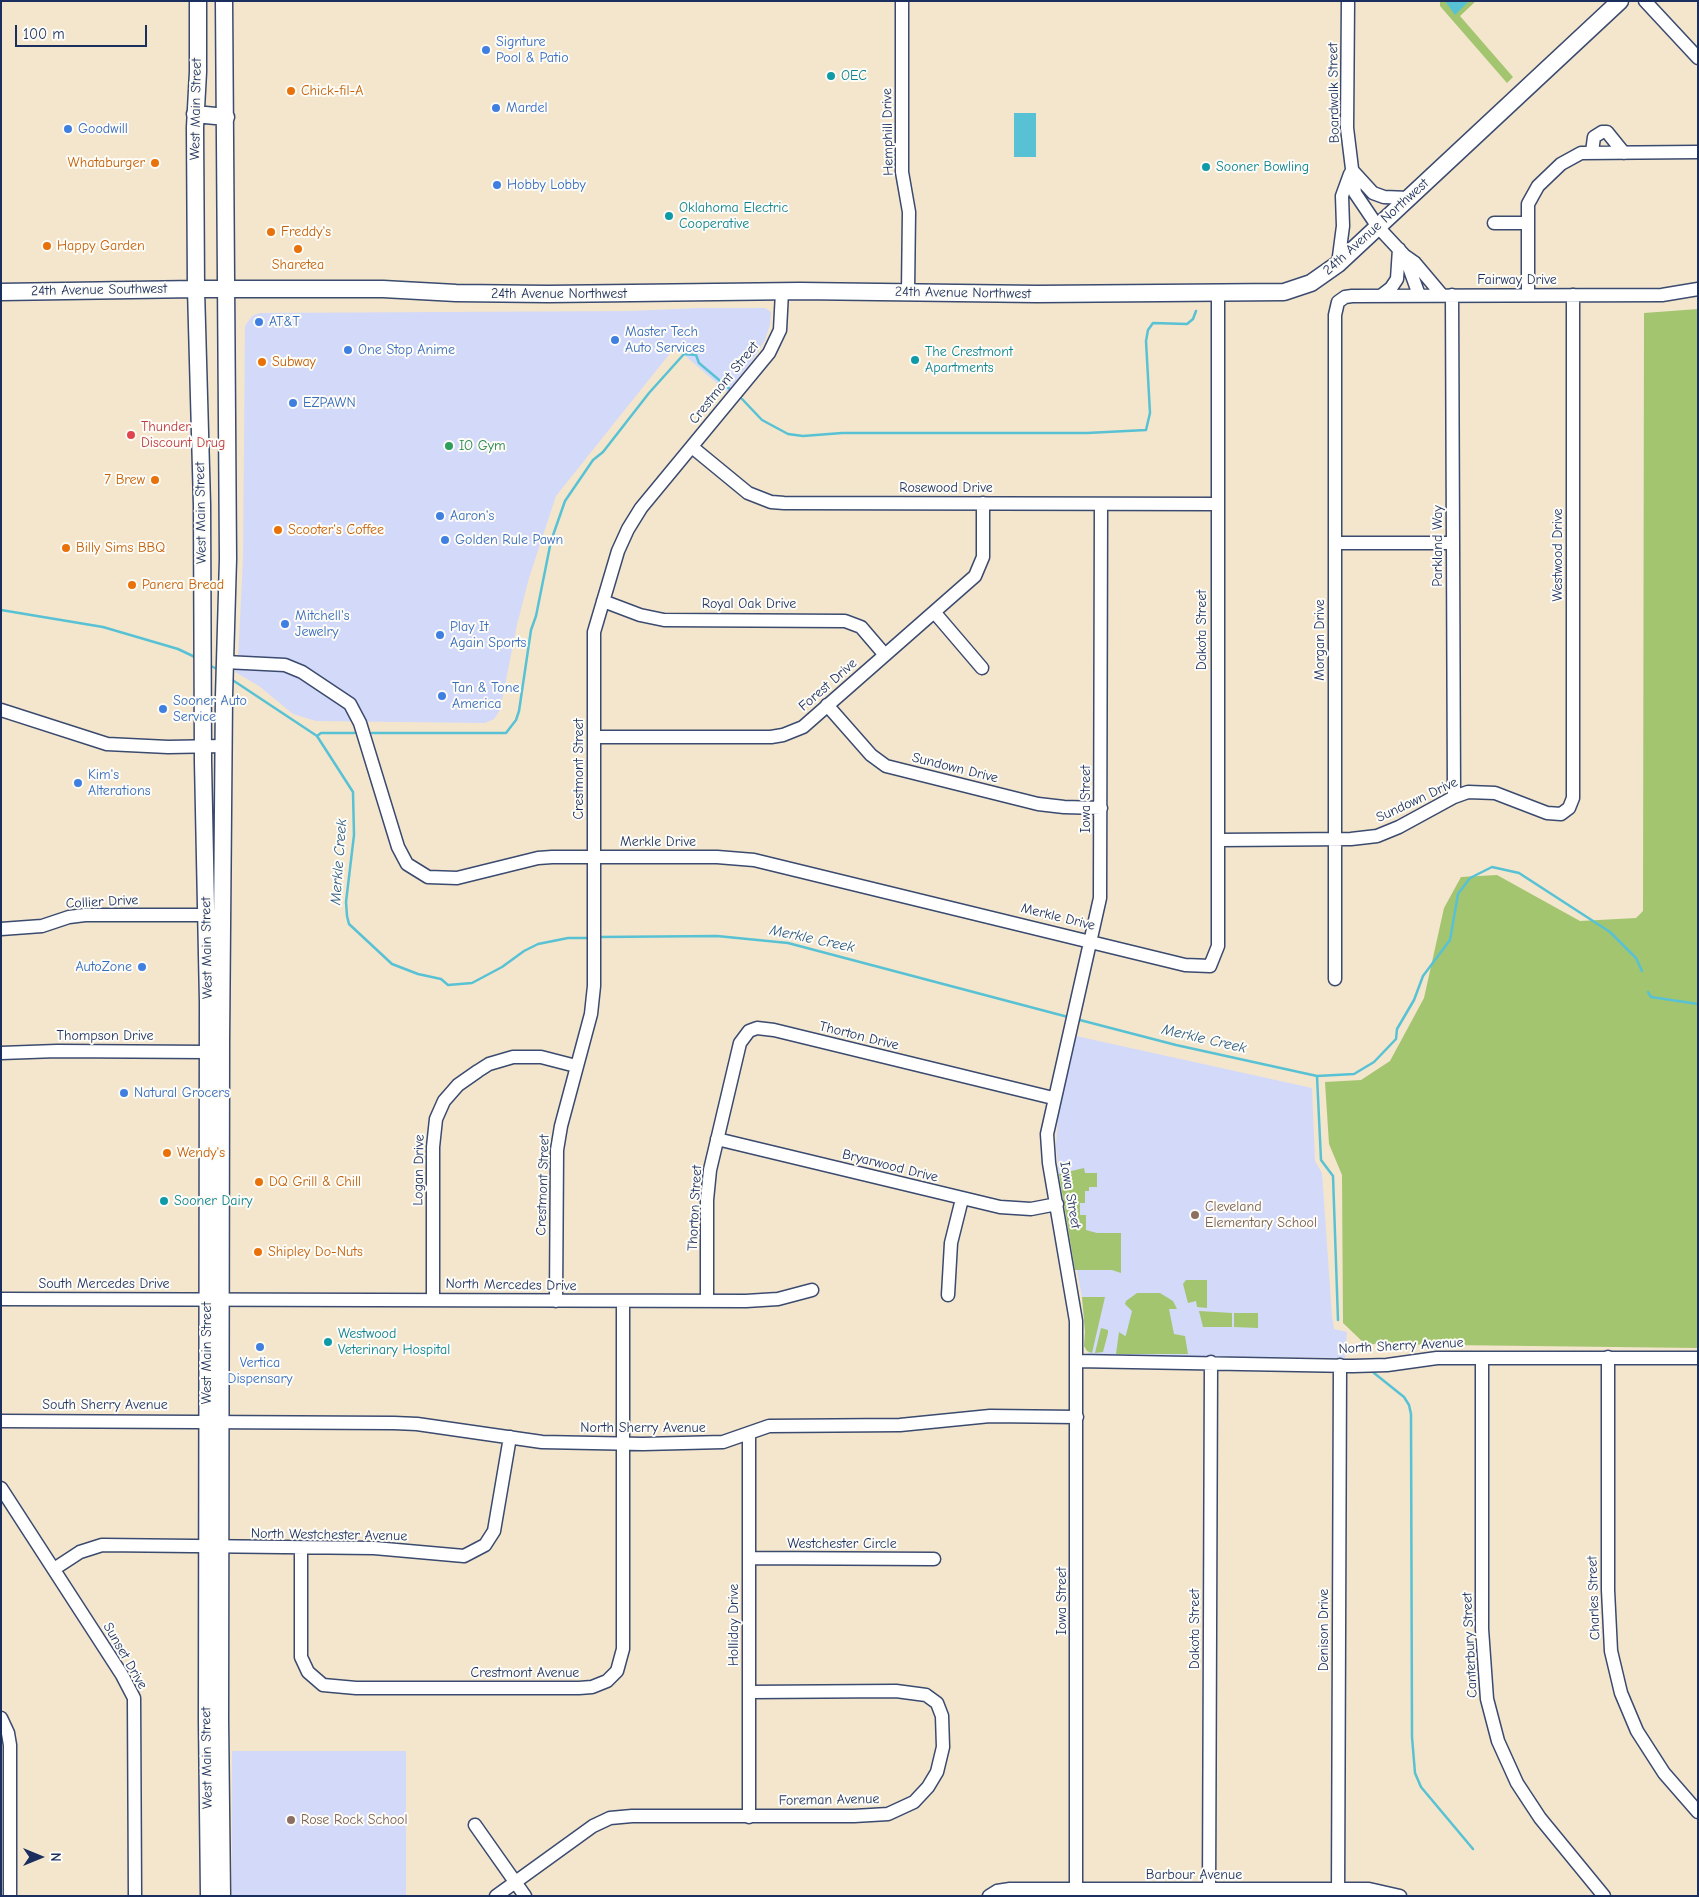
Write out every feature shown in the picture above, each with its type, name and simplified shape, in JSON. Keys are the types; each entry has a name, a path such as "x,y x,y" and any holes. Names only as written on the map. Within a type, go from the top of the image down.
{"main road":[{"name":"West Main Street","path":"198,1 198,72 195,114 196,288 202,505 202,686 214,1299"},
{"name":"West Main Street","path":"210,1895 207,1720 215,1546 214,1299 228,558 228,290 224,1"},
{"name":"24th Avenue Northwest","path":"196,288 228,290 383,289 456,293 540,294 1284,292 1311,283 1338,264 1620,1"},
{"path":"195,114 226,116"},
{"name":"24th Avenue Southwest","path":"1,292 196,288"}],"street":[{"name":"Hemphill Drive","path":"902,1 902,172 909,212 908,292"},
{"name":"Boardwalk Street","path":"1348,1 1347,128 1355,193 1378,226 1402,253 1415,263 1447,295"},
{"path":"1645,1 1698,58"},
{"path":"1592,152 1594,137 1598,133 1607,132 1624,153"},
{"path":"1528,294 1528,204 1538,186 1569,159 1581,153 1592,152 1698,152"},
{"path":"1352,169 1364,185 1373,193 1384,197 1409,198"},
{"path":"1338,264 1343,226 1342,196 1352,169"},
{"path":"1494,223 1528,223"},
{"path":"1402,253 1419,295"},
{"path":"1382,295 1392,288 1397,279 1402,253"},
{"name":"Fairway Drive","path":"1338,302 1345,297 1382,295 1662,295 1698,289"},
{"name":"Crestmont Street","path":"556,1301 557,1150 590,1014 594,949 594,632 628,529 641,508 769,353 777,339 782,320 782,292"},
{"name":"Dakota Street","path":"1210,966 1218,946 1218,292"},
{"name":"Parkland Way","path":"1447,295 1452,543 1454,797"},
{"name":"Westwood Drive","path":"1564,812 1572,803 1574,785 1574,295"},
{"name":"Morgan Drive","path":"1335,979 1336,316 1338,302"},
{"name":"Rosewood Drive","path":"692,447 748,493 771,502 796,504 1218,504"},
{"name":"Forest Drive","path":"594,737 783,735 803,727 975,576 982,565 983,503"},
{"name":"Iowa Street","path":"1076,1893 1077,1361 1074,1307 1047,1146 1053,1098 1092,941 1100,898 1101,504"},
{"path":"1335,543 1452,543"},
{"name":"Royal Oak Drive","path":"603,601 664,620 845,621 860,627 885,655"},
{"path":"935,613 982,668"},
{"name":"Merkle Drive","path":"225,665 270,663 285,665 302,672 350,704 358,719 398,847 407,864 422,875 435,878 457,878 538,858 718,857 754,860 1185,965 1210,966"},
{"name":"Sundown Drive","path":"827,705 871,755 886,766 1038,804 1101,808"},
{"path":"1,710 106,744 168,748 224,746"},
{"name":"Sundown Drive","path":"1218,840 1351,840 1389,832 1454,797 1468,792 1488,792 1547,813 1564,812"},
{"name":"Collier Drive","path":"1,929 42,926 69,917 84,915 206,915"},
{"name":"Thorton Drive","path":"722,1118 740,1043 745,1034 756,1028 1053,1098"},
{"name":"Thompson Drive","path":"1,1053 57,1051 208,1052"},
{"name":"Logan Drive","path":"433,1299 433,1147 436,1119 444,1102 467,1078 489,1064 500,1060 531,1056 576,1066"},
{"name":"Thorton Street","path":"707,1301 710,1170 722,1118"},
{"name":"Bryarwood Drive","path":"717,1139 962,1199 1016,1209 1042,1208 1057,1204"},
{"path":"948,1295 951,1243 962,1199"},
{"name":"North Mercedes Drive","path":"214,1299 707,1301 766,1300 812,1290"},
{"name":"South Mercedes Drive","path":"1,1299 214,1299"},
{"name":"Crestmont Avenue","path":"301,1548 301,1658 308,1672 324,1685 356,1688 592,1688 613,1676 622,1658 623,1301"},
{"name":"Charles Street","path":"1608,1357 1608,1590 1611,1651 1621,1693 1638,1731 1664,1773 1698,1812"},
{"name":"North Sherry Avenue","path":"1077,1361 1378,1366 1437,1358 1698,1358"},
{"name":"Canterbury Street","path":"1482,1358 1482,1638 1487,1699 1498,1741 1516,1784 1550,1832 1604,1896"},
{"name":"Dakota Street","path":"1209,1893 1211,1362"},
{"name":"Denison Drive","path":"1338,1893 1340,1365"},
{"name":"North Sherry Avenue","path":"214,1422 417,1424 551,1443 710,1444 723,1442 769,1426 780,1425 900,1425 990,1416 1077,1417"},
{"name":"South Sherry Avenue","path":"1,1421 214,1422"},
{"name":"Holliday Drive","path":"749,1434 749,1817"},
{"name":"North Westchester Avenue","path":"54,1569 80,1552 94,1546 388,1549 455,1557 464,1556 478,1550 490,1539 496,1522 510,1437"},
{"name":"Sunset Drive","path":"1,1488 122,1675 134,1698 135,1896"},
{"name":"Westchester Circle","path":"750,1558 934,1559"},
{"name":"Foreman Avenue","path":"496,1896 593,1826 610,1818 632,1816 874,1815 898,1810 914,1802 928,1787 940,1764 943,1747 941,1710 933,1698 919,1692 749,1692"},
{"path":"1,1718 8,1733 10,1745 10,1896"},
{"path":"475,1825 525,1896"},
{"name":"Barbour Avenue","path":"989,1896 997,1891 1010,1889 1076,1893 1338,1893 1369,1889 1400,1896"}],"shaded area":[{"path":"765,308 771,312 770,325 765,340 752,361 727,392 675,347 556,496 529,578 517,625 500,710 494,719 485,723 316,721 293,714 259,686 235,672 238,660 243,559 245,326 252,316 260,313 630,311"},
{"name":"Cleveland Elementary School","path":"1076,1036 1312,1088 1315,1161 1322,1173 1332,1316 1334,1329 1347,1332 1345,1358 1088,1355 1082,1297 1059,1177 1056,1145 1058,1116"},
{"path":"232,1751 406,1751 406,1896 232,1896"}],"green space":[{"path":"1440,1 1476,1 1460,16 1513,77 1507,83 1440,6"},
{"path":"1698,309 1698,1348 1365,1344 1343,1323 1342,1175 1329,1144 1325,1082 1361,1080 1390,1061 1424,998 1444,908 1461,877 1497,875 1580,921 1636,918 1643,911 1644,313"},
{"path":"1084,1168 1085,1173 1097,1173 1097,1187 1089,1187 1089,1191 1085,1191 1085,1203 1080,1203 1080,1215 1086,1215 1086,1230 1097,1233 1121,1233 1121,1273 1112,1270 1075,1270 1059,1174"},
{"path":"1186,1280 1207,1280 1207,1308 1197,1307 1196,1301 1188,1303 1183,1284"},
{"path":"1137,1293 1160,1293 1173,1301 1177,1309 1169,1309 1174,1334 1185,1336 1188,1354 1116,1354 1119,1332 1126,1335 1132,1311 1125,1304 1126,1301"},
{"path":"1082,1297 1105,1297 1092,1353 1087,1351 1084,1346 1085,1332"},
{"path":"1199,1311 1232,1313 1232,1327 1203,1327"},
{"path":"1234,1313 1258,1313 1258,1328 1234,1327"},
{"path":"1101,1328 1108,1330 1108,1333 1103,1352 1095,1353"}],"water":[{"path":"1445,1 1469,1 1455,15"},
{"path":"1014,113 1036,113 1036,157 1014,157"}],"waterway":[{"path":"742,399 762,420 788,434 803,436 842,433 1087,433 1146,430 1150,413 1146,341 1148,330 1153,323 1187,324 1193,319 1196,311"},
{"path":"372,733 506,733 516,720 519,711 531,630 536,616 551,541 565,501 593,460 603,452 649,393 684,354 696,355 699,363 731,390"},
{"name":"Merkle Creek","path":"1,610 103,627 178,649 197,658"},
{"name":"Merkle Creek","path":"209,665 219,670"},
{"name":"Merkle Creek","path":"231,679 317,736 353,792 354,835 346,902 347,916 349,924 392,964 418,974 441,979 448,985 472,983 538,944 568,938 591,938"},
{"path":"317,736 321,733 354,733"},
{"name":"Merkle Creek","path":"1076,1019 1176,1045 1317,1076 1354,1074 1374,1062 1396,1039 1397,1029 1414,1000 1423,976 1450,940 1458,894 1470,878 1492,867 1519,873 1610,932 1636,958 1642,971"},
{"name":"Merkle Creek","path":"599,937 717,936 788,943 1068,1017"},
{"name":"Merkle Creek","path":"1648,992 1651,997 1698,1004"},
{"path":"1317,1076 1321,1160 1333,1176 1338,1320"},
{"path":"1374,1373 1404,1397 1409,1405 1411,1414 1412,1737 1415,1773 1421,1787 1473,1849"}],"place":[{"name":"Signture Pool & Patio","path":"486,50"},
{"name":"OEC","path":"831,76"},
{"name":"Chick-fil-A","path":"291,91"},
{"name":"Mardel","path":"496,108"},
{"name":"Goodwill","path":"68,129"},
{"name":"Whataburger","path":"155,163"},
{"name":"Sooner Bowling","path":"1206,167"},
{"name":"Hobby Lobby","path":"497,185"},
{"name":"Oklahoma Electric Cooperative","path":"669,216"},
{"name":"Freddy's","path":"271,232"},
{"name":"Happy Garden","path":"47,246"},
{"name":"Sharetea","path":"298,249"},
{"name":"AT&T","path":"259,322"},
{"name":"Master Tech Auto Services","path":"615,340"},
{"name":"One Stop Anime","path":"348,350"},
{"name":"The Crestmont Apartments","path":"915,360"},
{"name":"Subway","path":"262,362"},
{"name":"EZPAWN","path":"293,403"},
{"name":"Thunder Discount Drug","path":"131,435"},
{"name":"IO Gym","path":"449,446"},
{"name":"7 Brew","path":"155,480"},
{"name":"Aaron's","path":"440,516"},
{"name":"Scooter's Coffee","path":"278,530"},
{"name":"Golden Rule Pawn","path":"445,540"},
{"name":"Billy Sims BBQ","path":"66,548"},
{"name":"Panera Bread","path":"132,585"},
{"name":"Mitchell's Jewelry","path":"285,624"},
{"name":"Play It Again Sports","path":"440,635"},
{"name":"Tan & Tone America","path":"442,696"},
{"name":"Sooner Auto Service","path":"163,709"},
{"name":"Kim's Alterations","path":"78,783"},
{"name":"AutoZone","path":"142,967"},
{"name":"Natural Grocers","path":"124,1093"},
{"name":"Wendy's","path":"167,1153"},
{"name":"DQ Grill & Chill","path":"259,1182"},
{"name":"Sooner Dairy","path":"164,1201"},
{"name":"Cleveland Elementary School","path":"1195,1215"},
{"name":"Shipley Do-Nuts","path":"258,1252"},
{"name":"Westwood Veterinary Hospital","path":"328,1342"},
{"name":"Vertica Dispensary","path":"260,1347"},
{"name":"Rose Rock School","path":"291,1820"}]}
